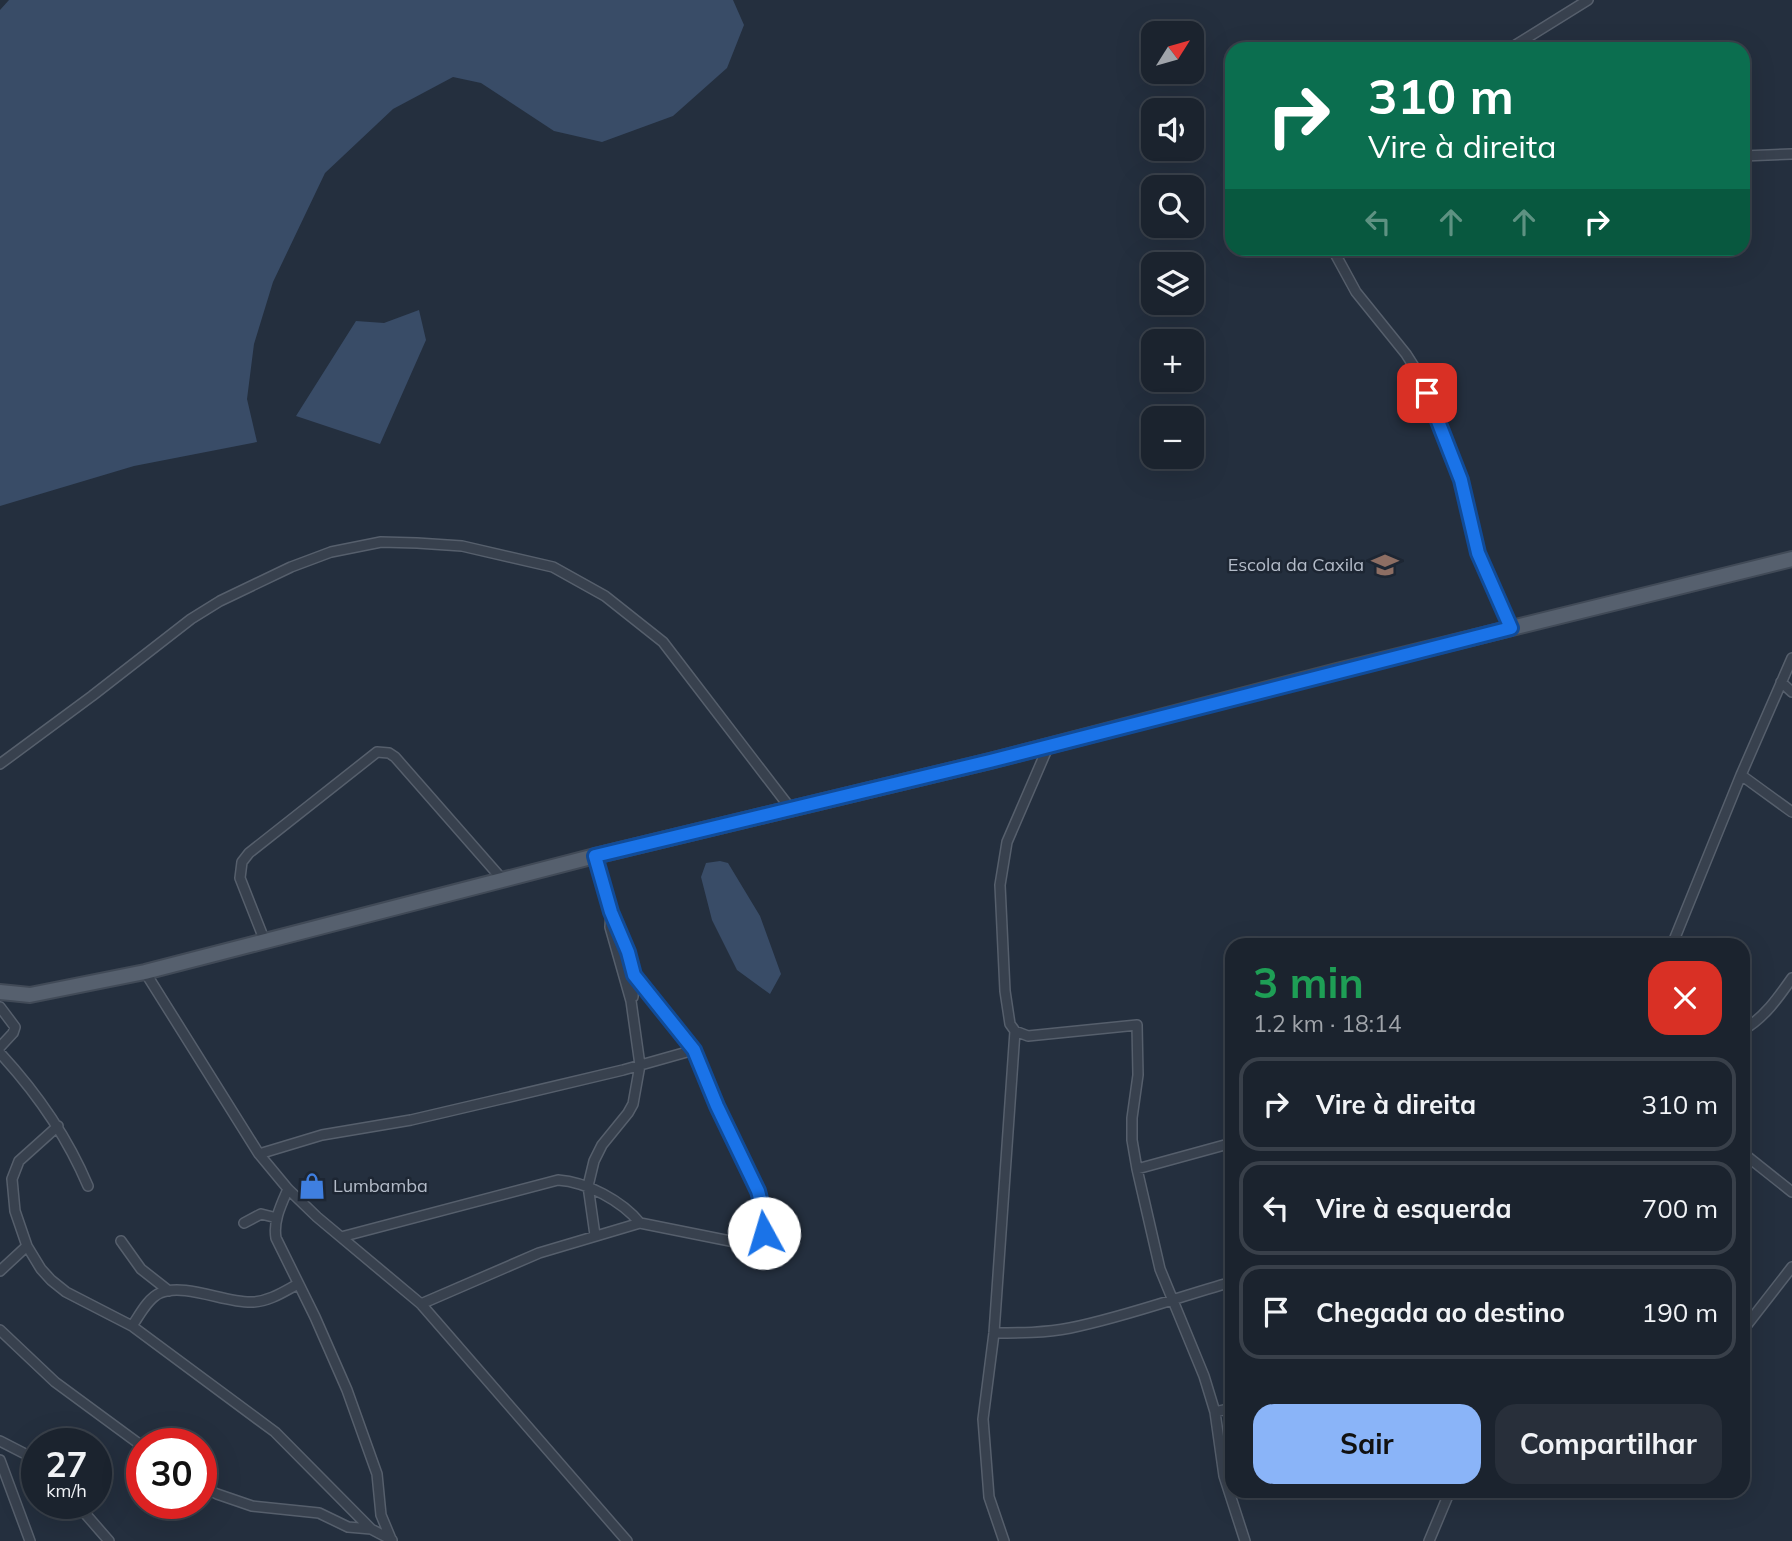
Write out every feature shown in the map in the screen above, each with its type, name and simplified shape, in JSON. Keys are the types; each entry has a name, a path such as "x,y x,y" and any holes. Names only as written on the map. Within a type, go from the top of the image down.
{"main road":[{"path":"0,992 40,994 145,972 264,939 1048,747 1324,674 1792,559"}],"street":[{"path":"1520,42 1588,0"},
{"path":"1750,156 1792,154"},
{"path":"1336,256 1356,292 1406,354 1420,376 1461,480 1478,553 1511,628"},
{"path":"0,764 191,619 220,601 291,567 331,552 381,542 417,542 462,546 553,567 605,596 663,642 791,809"},
{"path":"1675,938 1741,775 1792,659"},
{"path":"1781,682 1792,692"},
{"path":"1048,747 1007,842 1000,885 1005,991 1010,1024 1015,1031 1028,1036 1137,1025 1138,1075 1132,1118 1132,1140 1137,1168 1160,1269 1204,1376 1215,1412 1225,1479"},
{"path":"264,939 240,878 242,862 249,853 377,752 389,753 395,757 502,880"},
{"path":"1741,775 1792,812"},
{"path":"595,856 611,912 628,952 634,975 631,1002"},
{"path":"595,1235 588,1186 594,1161 602,1145 633,1104 640,1065 631,1002 610,927 611,912"},
{"path":"145,972 259,1153 288,1189 421,1304 627,1541"},
{"path":"421,1304 539,1253 640,1223 745,1244 754,1243 764,1233 763,1210 758,1191 717,1106 694,1050 634,975"},
{"path":"1750,1026 1770,1007 1792,978"},
{"path":"0,1007 15,1027 0,1047"},
{"path":"1004,1541 989,1497 983,1419 994,1333 1015,1031"},
{"path":"259,1153 322,1135 411,1120 694,1050"},
{"path":"0,1052 58,1126 88,1186"},
{"path":"58,1126 15,1167 12,1179 15,1211 27,1246 51,1280 79,1299 131,1326 286,1441 371,1529 392,1540"},
{"path":"1137,1168 1225,1145"},
{"path":"1750,1159 1792,1192"},
{"path":"341,1237 558,1181 588,1186 628,1210 640,1223"},
{"path":"288,1189 276,1218 276,1238 347,1390 377,1474 381,1515 392,1540"},
{"path":"244,1223 261,1214 276,1218"},
{"path":"121,1241 141,1269 169,1291"},
{"path":"0,1271 27,1246"},
{"path":"1750,1321 1792,1267"},
{"path":"131,1326 149,1302 160,1293 202,1292 250,1303 270,1299 298,1284"},
{"path":"994,1333 1069,1328 1225,1284"},
{"path":"0,1330 55,1382 126,1434"},
{"path":"1215,1412 1225,1410"},
{"path":"0,1441 21,1452"},
{"path":"0,1460 30,1541"},
{"path":"217,1494 252,1506 319,1513 353,1529 371,1529"},
{"path":"1231,1498 1245,1541"},
{"path":"1429,1541 1447,1498"},
{"path":"90,1519 109,1541"}],"water":[{"path":"9,0 733,0 744,25 727,68 673,116 602,142 554,131 481,83 453,77 393,109 325,173 273,282 254,344 247,399 257,442 134,466 0,506 0,10"},
{"path":"419,310 426,340 380,444 296,416 356,321 384,323"},
{"path":"706,863 728,863 760,916 781,974 770,994 737,970 712,920 701,877"}],"place":[{"name":"Escola da Caxila","path":"1385,565"},
{"name":"Lumbamba","path":"312,1186"}],"route":[{"path":"764,1233 763,1210 758,1191 717,1106 694,1050 634,975 628,952 611,912 595,856 990,761 1511,628 1478,553 1461,480 1427,393"}]}
